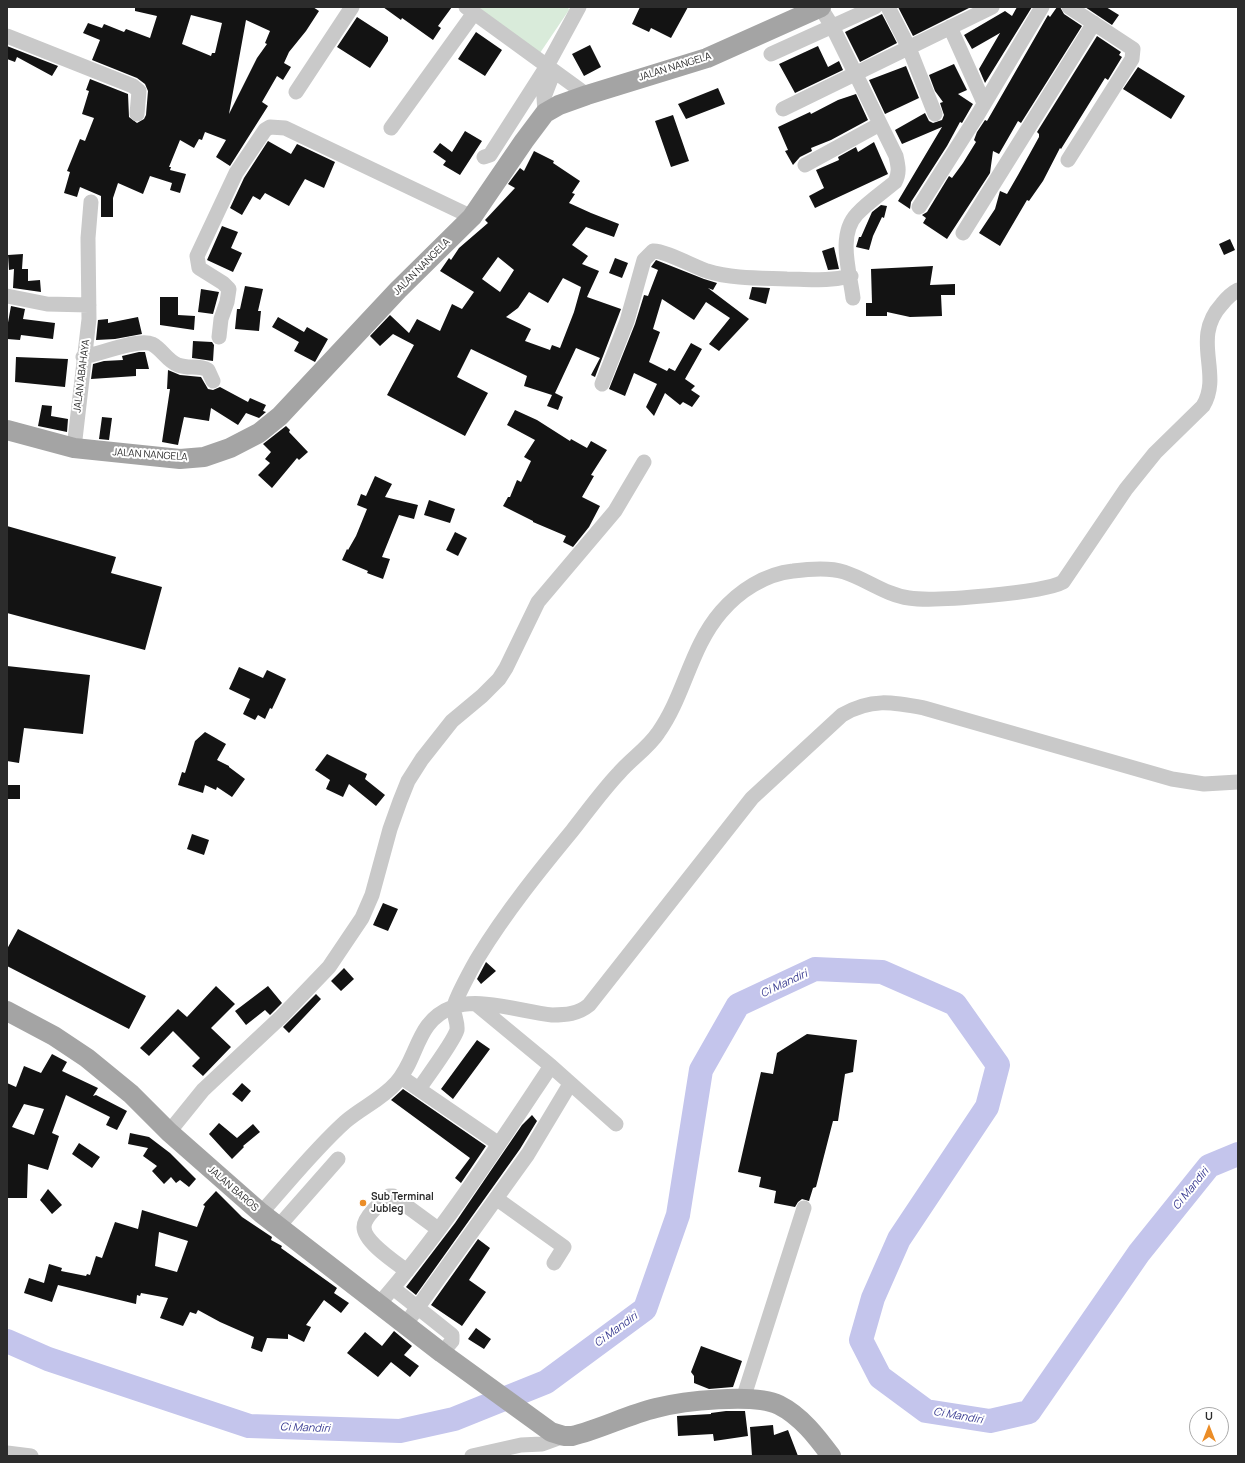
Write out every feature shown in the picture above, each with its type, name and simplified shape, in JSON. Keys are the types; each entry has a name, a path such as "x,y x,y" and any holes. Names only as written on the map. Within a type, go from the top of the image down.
{"main road":[{"name":"JALAN NANGELA","path":"7,430 74,448 180,459 204,457 250,439 280,416 398,290 472,217 545,113 559,105 587,95 707,58 820,7"},
{"name":"JALAN BAROS","path":"7,1011 54,1036 87,1058 131,1094 169,1132 278,1227 442,1353 544,1428 564,1436"},
{"path":"564,1436 584,1433 656,1408 743,1399 764,1400 790,1412 806,1426 831,1456"}],"street":[{"path":"296,92 352,7"},
{"path":"484,157 490,155 550,69 579,7"},
{"path":"820,7 832,26 896,156 898,165 898,178 895,182 852,220 846,244 852,298"},
{"path":"771,54 875,7"},
{"path":"888,7 909,48 935,114"},
{"path":"783,109 992,7"},
{"path":"919,207 1042,7"},
{"path":"1068,160 1125,71 1133,55 1133,49 1069,7"},
{"path":"391,128 470,10 550,69 570,80 587,95"},
{"path":"963,233 1094,23"},
{"path":"950,27 984,103"},
{"path":"7,36 133,86 139,91 137,114"},
{"path":"545,113 544,97 550,69"},
{"path":"805,165 880,124"},
{"path":"219,336 221,319 227,302 229,289 223,283 199,268 197,256 236,173 265,130 270,127 285,128 472,217"},
{"name":"JALAN ABAHAYA","path":"74,448 89,305 88,238 91,202"},
{"path":"602,384 627,321 644,260 653,251 663,252 676,259 709,272 737,277 831,281 850,276"},
{"path":"419,1089 456,1032 454,1007 479,957 544,864 618,773 657,735 680,697 701,642 721,612 738,596 754,584 777,574 792,571 821,569 843,571 892,593 909,598 932,599 1010,593 1056,585 1063,582 1126,488 1155,453 1203,406 1207,400 1210,386 1206,350 1209,324 1214,312 1238,290"},
{"path":"7,296 48,304 89,305"},
{"path":"84,357 96,355 136,342 146,342 159,349 168,360 176,364 208,370 213,381"},
{"path":"169,1132 203,1090 281,1017 328,968 336,957 362,918 372,895 390,829 400,801 408,781 422,758 452,721 482,696 499,679 506,668 538,602 615,511 644,462"},
{"path":"261,1213 344,1123 388,1091 401,1077 420,1035 427,1025 442,1012 454,1007 476,1004 552,1015 574,1014 585,1008 613,976 752,798 842,715 866,704 889,702 924,708 1184,782 1204,784 1238,782"},
{"path":"476,1004 551,1066 616,1124"},
{"path":"379,1304 407,1271 438,1229 499,1144 551,1066"},
{"path":"401,1077 499,1144"},
{"path":"406,1325 528,1154 570,1084"},
{"path":"278,1227 338,1159"},
{"path":"407,1271 383,1253 365,1232 365,1222 374,1209 385,1199 393,1196 438,1229"},
{"path":"497,1199 564,1247 554,1263"},
{"path":"743,1399 804,1208"},
{"path":"393,1288 452,1335 452,1341 442,1353"},
{"path":"472,1456 521,1445 542,1444 564,1436"},
{"path":"7,1453 31,1456"}],"green space":[{"path":"473,7 568,7 569,10 540,53"}],"building":[{"path":"135,7 313,7 319,11 306,31 289,52 284,63 291,67 283,80 277,76 262,102 268,106 230,166 216,157 226,140 205,132 202,140 199,139 194,148 180,140 169,167 171,167 170,170 186,174 180,193 170,190 172,183 150,176 143,194 118,183 113,198 113,217 101,217 101,196 80,187 77,197 64,193 70,172 67,171 80,139 85,141 94,118 82,114 89,91 86,90 90,79 128,94 129,117 137,123 144,119 146,115 148,91 145,84 137,78 92,60 100,40 83,33 88,23 102,28 104,24 124,32 126,29 150,38 157,16 135,11","holes":["191,15 222,23 215,53 212,53 211,56 182,44","246,20 270,31 265,43 267,44 257,58 229,114"]},
{"path":"383,7 452,7 438,26 441,28 433,40 402,18 401,20"},
{"path":"640,7 688,7 671,38 651,28 649,32 632,24"},
{"path":"898,7 971,7 913,36"},
{"path":"1017,7 1032,7 985,83 979,69 1000,33 972,49 964,35 1005,11 1012,16"},
{"path":"1057,7 1060,7 1064,14 1082,26 1021,123 1018,121 999,154 993,151 990,173 947,239 923,223 926,218 922,215 927,212 949,176 952,178 963,163 976,142 974,140 977,132 985,120 987,121 1048,15 1050,17"},
{"path":"1085,7 1106,7 1119,15 1112,25"},
{"path":"882,14 897,43 860,62 845,32"},
{"path":"357,17 388,37 388,41 370,68 337,47"},
{"path":"476,32 502,50 485,76 458,59"},
{"path":"1097,36 1121,52 1119,55 1122,57 1108,80 1105,78 1061,149 1060,148 1043,181 1029,201 1027,200 1000,246 979,233 995,209 1000,191 1007,194 1039,137 1037,132"},
{"path":"590,45 601,67 584,76 572,54"},
{"path":"7,46 58,66 52,76 17,57 15,62 7,59"},
{"path":"818,46 828,67 839,61 843,70 795,93 779,64"},
{"path":"954,64 967,90 958,94 973,104 962,123 960,122 947,146 911,202 910,209 898,201 942,127 902,144 895,130 925,113 929,121 933,123 942,120 944,115 940,103 943,102 935,91 929,75"},
{"path":"906,66 919,98 885,114 869,80"},
{"path":"1138,67 1185,96 1171,119 1123,89"},
{"path":"718,88 725,104 686,119 678,104"},
{"path":"856,94 868,120 831,140 811,148 812,151 800,157 793,165 785,151 788,150 778,127 810,112 811,114 838,100"},
{"path":"673,115 689,161 671,167 655,121"},
{"path":"465,131 482,141 460,175 443,165 446,161 433,152 440,143 452,152"},
{"path":"268,141 291,154 297,144 335,162 324,188 305,179 289,206 265,193 260,200 253,196 242,215 230,208 244,178"},
{"path":"874,142 888,174 815,208 809,196 824,188 816,170 839,160 838,157 856,147 858,152"},
{"path":"534,151 554,161 553,163 580,181 572,193 575,194 569,203 619,224 614,237 586,227 572,245 588,256 582,264 599,271 587,297 621,309 595,377 591,375 600,358 576,348 555,393 563,397 558,410 547,406 552,395 524,386 527,376 471,349 457,377 488,393 465,436 387,395 414,345 393,334 380,346 370,336 390,315 409,333 417,319 440,331 452,304 462,309 474,292 440,271 449,258 451,260 459,248 488,223 485,220 515,188 508,184 520,168 524,171","holes":["498,257 514,270 500,292 482,279","563,278 581,287 574,312 560,348 552,345 550,350 525,341 531,329 506,317 518,308 529,292 548,303"]},
{"path":"881,205 887,206 884,218 882,217 873,236 869,250 856,247 859,237 861,237 872,212"},
{"path":"222,226 238,232 231,248 242,253 233,272 207,260"},
{"path":"1230,239 1235,250 1224,255 1219,244"},
{"path":"834,247 839,269 828,270 822,251"},
{"path":"23,254 22,269 28,269 28,281 40,280 41,292 13,288 14,269 9,270 8,255"},
{"path":"615,258 628,263 622,278 609,273"},
{"path":"656,260 717,283 713,290 708,288 749,319 719,351 709,344 730,318 706,302 694,320 662,299 653,329 660,332 649,362 667,371 669,368 675,371 691,343 702,349 685,379 695,386 691,390 700,396 692,407 683,402 680,405 665,393 654,416 646,407 657,384 634,373 625,396 609,389 635,324 644,295 648,296 658,270 651,267"},
{"path":"933,266 930,285 955,284 955,295 941,295 942,316 910,317 887,312 887,316 866,316 866,303 872,303 871,269"},
{"path":"245,286 263,289 258,311 261,311 259,331 235,329 237,309 240,309"},
{"path":"752,287 770,288 766,304 749,299"},
{"path":"201,289 219,292 213,314 198,312"},
{"path":"160,297 178,297 178,315 195,316 194,330 160,325"},
{"path":"11,306 25,309 23,319 55,323 53,339 21,335 20,340 7,339 7,328"},
{"path":"138,317 142,334 115,339 96,340 98,320 108,319 108,323"},
{"path":"278,317 304,332 307,327 328,339 315,362 294,351 299,342 272,327"},
{"path":"193,341 212,342 214,345 213,361 192,358"},
{"path":"145,352 149,369 136,369 136,376 91,379 93,364 104,361 123,360 122,356"},
{"path":"16,357 68,359 65,387 15,382"},
{"path":"168,370 180,375 201,377 208,389 213,390 220,387 248,402 250,398 266,405 263,411 266,412 259,418 246,413 238,425 211,408 209,421 184,417 178,445 162,442 170,389 167,389"},
{"path":"42,405 52,406 51,416 68,419 67,432 38,426"},
{"path":"515,410 537,420 570,441 571,439 587,448 591,441 607,450 591,475 594,476 582,497 600,506 589,527 573,547 563,542 566,536 533,522 503,506 508,497 510,497 517,480 521,482 531,461 524,457 535,440 507,425"},
{"path":"102,417 112,418 109,440 99,439"},
{"path":"286,426 290,430 289,432 308,452 299,460 297,458 272,488 258,475 270,463 265,459 271,452 263,444"},
{"path":"375,476 392,484 385,497 418,505 414,519 399,515 382,557 390,559 383,579 367,573 368,571 342,560 347,549 348,550 356,536 367,509 357,505 361,494 366,496"},
{"path":"429,500 455,509 450,523 424,515"},
{"path":"7,526 116,557 111,573 162,587 145,650 7,613"},
{"path":"455,532 467,538 458,556 446,550"},
{"path":"7,666 90,675 83,734 24,728 19,763 7,761"},
{"path":"239,667 263,678 267,670 286,679 272,709 270,708 265,719 258,715 255,720 243,714 250,699 229,689"},
{"path":"205,732 226,744 217,760 229,766 245,779 232,797 217,787 216,790 205,785 203,793 178,785 182,772 185,773 195,741"},
{"path":"327,754 367,774 365,779 385,795 376,806 349,784 343,797 326,789 330,780 315,770"},
{"path":"7,785 20,785 20,799 7,799"},
{"path":"192,834 209,840 204,855 187,849"},
{"path":"383,903 398,909 388,931 373,925"},
{"path":"18,929 146,996 129,1029 7,966 7,949"},
{"path":"486,962 496,971 481,984 477,979"},
{"path":"344,968 354,979 341,991 331,981"},
{"path":"216,986 235,1004 211,1028 231,1047 203,1076 192,1066 200,1058 173,1031 149,1056 140,1048 178,1009 187,1017"},
{"path":"268,986 282,1003 270,1015 265,1010 246,1025 235,1011"},
{"path":"316,994 321,999 289,1033 283,1027"},
{"path":"807,1034 857,1040 853,1072 845,1074 838,1121 833,1121 816,1187 813,1188 809,1201 802,1199 795,1207 774,1203 776,1191 759,1187 761,1177 738,1172 761,1072 773,1074 777,1053"},
{"path":"477,1040 490,1049 453,1099 441,1089"},
{"path":"52,1054 67,1062 62,1071 98,1088 93,1096 96,1095 127,1111 117,1130 106,1125 110,1117 66,1095 52,1133 59,1136 48,1170 28,1164 27,1198 7,1198 7,1083 16,1087 24,1066 41,1073","holes":["24,1104 44,1109 34,1135 12,1127"]},
{"path":"242,1083 251,1091 242,1102 232,1094"},
{"path":"403,1089 486,1146 461,1183 455,1178 470,1158 391,1100"},
{"path":"532,1115 537,1121 520,1149 416,1295 406,1287 455,1223 522,1125"},
{"path":"219,1123 237,1138 253,1124 260,1132 243,1146 244,1147 232,1159 209,1134"},
{"path":"130,1133 149,1137 170,1153 196,1179 189,1187 180,1180 176,1183 171,1177 164,1184 152,1171 157,1166 143,1156 148,1148 128,1144"},
{"path":"79,1143 100,1157 92,1168 72,1154"},
{"path":"48,1189 62,1205 52,1214 40,1200"},
{"path":"216,1191 242,1217 272,1237 271,1240 282,1246 281,1248 337,1288 334,1293 349,1303 341,1313 324,1300 306,1325 311,1327 304,1342 288,1334 288,1339 267,1338 262,1352 251,1348 254,1337 220,1322 198,1310 196,1314 190,1312 183,1326 160,1318 168,1298 141,1293 140,1296 137,1295 136,1304 58,1285 52,1302 24,1293 29,1278 44,1283 49,1264 62,1268 61,1271 86,1276 87,1274 90,1275 96,1256 102,1258 115,1222 138,1229 142,1210 197,1227 205,1206 203,1205","holes":["159,1232 188,1241 177,1272 155,1266"]},
{"path":"478,1239 490,1248 469,1280 486,1292 462,1326 431,1305"},
{"path":"476,1328 491,1339 484,1349 468,1339"},
{"path":"394,1331 412,1346 404,1355 419,1366 410,1377 391,1362 378,1377 347,1353 365,1332 382,1346"},
{"path":"701,1346 742,1361 733,1387 709,1389 694,1383 694,1376 691,1372"},
{"path":"726,1411 745,1411 748,1436 714,1441 713,1434 678,1436 677,1416 711,1414"},
{"path":"773,1425 774,1435 788,1430 798,1456 752,1456 750,1427"}],"waterway":[{"name":"Ci Mandiri","path":"7,1341 48,1359 249,1426 400,1431 454,1419 546,1382 645,1309 678,1215 701,1070 738,1005 815,969 882,972 955,1004 998,1065 987,1107 899,1239 873,1298 861,1340 880,1377 926,1411 990,1421 1029,1412 1139,1253 1209,1166 1238,1154"}],"place":[{"name":"Sub Terminal Jubleg","path":"363,1203"}]}
